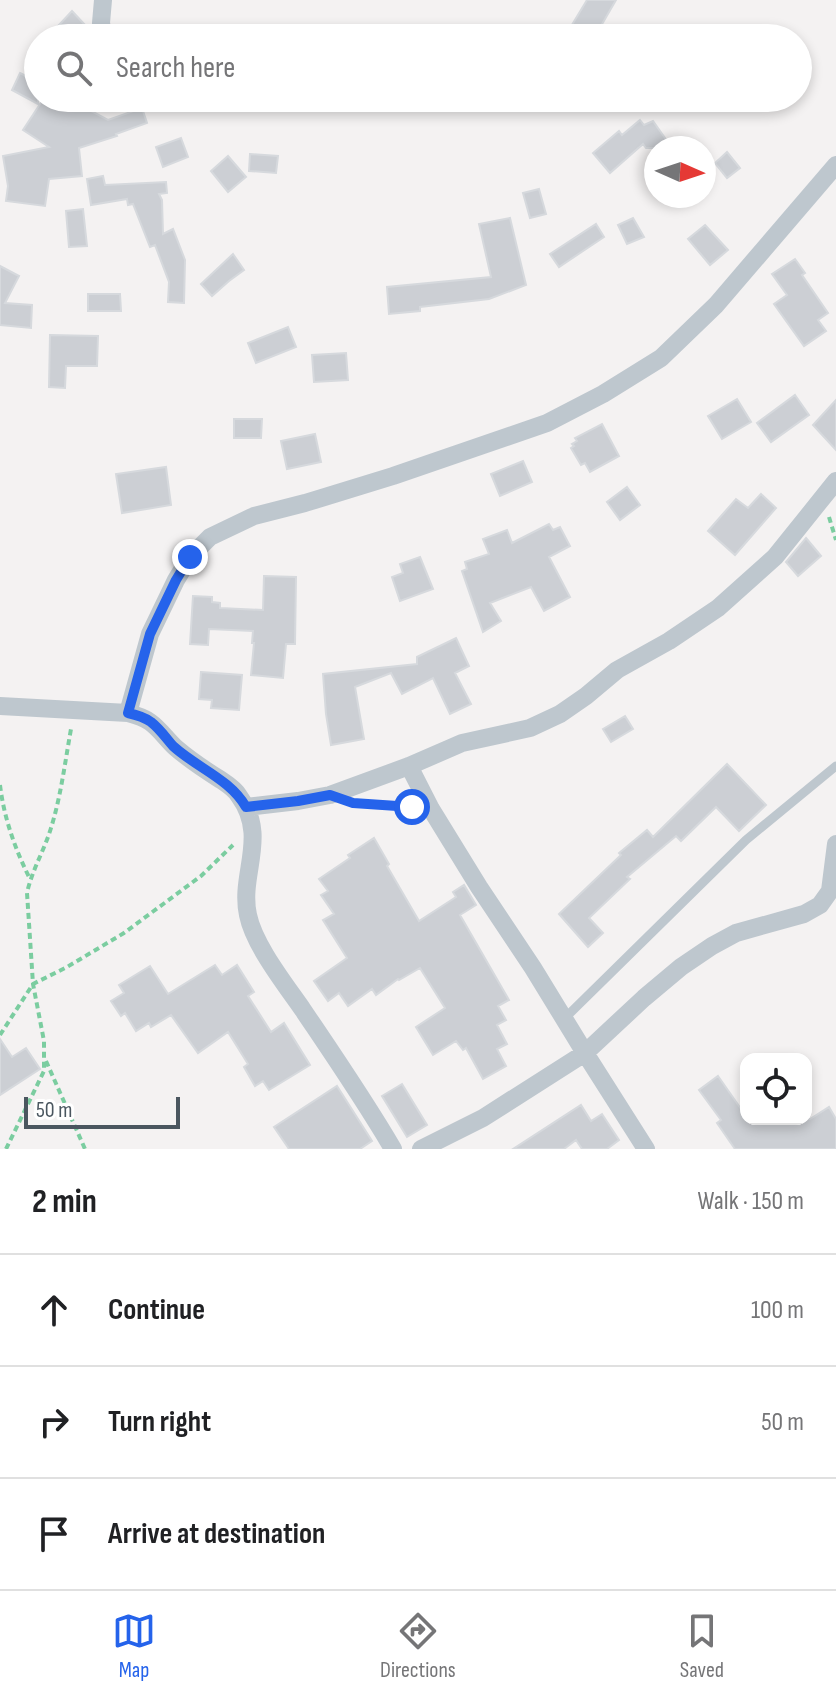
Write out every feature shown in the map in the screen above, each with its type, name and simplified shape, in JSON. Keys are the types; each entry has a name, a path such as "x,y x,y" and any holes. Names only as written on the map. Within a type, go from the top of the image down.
{"street":[{"path":"101,24 103,0"},
{"path":"128,713 150,634 190,557 210,537 254,516 393,476 517,434 547,423 603,394 661,358 716,305 836,165"},
{"path":"246,807 330,795 462,743 530,728 560,714 617,670 669,641 718,608 775,557 836,481"},
{"path":"0,706 142,716 154,724 173,746 238,793 251,818 248,915 259,942 363,1098 393,1149"},
{"path":"409,766 431,809 646,1149"},
{"path":"421,1149 483,1118 585,1053 653,990 712,946 736,933 804,914 820,905 830,891 836,844"}],"lane":[{"path":"564,1019 746,840 836,766"}],"path":[{"path":"6,1149 42,1078 45,1059 33,984 27,893 56,811 74,711"},
{"path":"0,785 13,840 30,879"},
{"path":"330,795 353,803 431,809"},
{"path":"0,1035 33,984 124,933 201,876 227,850 252,832"},
{"path":"45,1059 85,1149"}],"building":[{"path":"587,0 616,0 602,24 572,24"},
{"path":"72,11 84,24 60,24"},
{"path":"20,73 24,75 24,96 12,90"},
{"path":"35,112 93,112 108,120 131,112 143,112 147,123 79,148 82,176 49,179 45,206 6,201 8,186 3,156 49,147 23,130"},
{"path":"640,120 644,125 653,121 664,136 644,136 644,145 610,173 593,153 619,131 622,135"},
{"path":"181,138 188,157 163,167 156,147"},
{"path":"727,152 740,168 727,178 716,162"},
{"path":"250,154 278,156 276,173 249,171"},
{"path":"228,156 246,177 228,192 211,171"},
{"path":"103,176 105,185 166,182 167,193 159,194 163,234 173,229 185,260 184,303 168,302 169,282 155,245 150,247 133,204 128,205 127,199 91,205 87,179"},
{"path":"539,189 546,214 530,218 523,193"},
{"path":"83,209 87,246 69,247 66,211"},
{"path":"510,218 526,285 489,299 389,314 387,287 491,277 479,224"},
{"path":"633,218 644,237 627,244 618,225"},
{"path":"596,224 604,237 559,267 550,254"},
{"path":"705,225 728,250 710,265 688,239"},
{"path":"233,254 244,270 212,296 201,284"},
{"path":"795,259 828,313 818,320 826,331 804,346 774,304 787,295 772,274"},
{"path":"0,266 19,276 5,303 32,305 31,328 0,325"},
{"path":"88,294 120,294 121,311 88,311"},
{"path":"288,327 296,347 256,363 248,343"},
{"path":"50,335 98,336 97,366 66,366 65,388 49,387"},
{"path":"346,353 348,380 314,382 312,355"},
{"path":"795,395 809,415 771,442 757,423"},
{"path":"737,399 751,422 722,439 708,416"},
{"path":"836,400 836,450 813,425"},
{"path":"234,419 262,419 261,438 234,438"},
{"path":"602,424 619,456 590,472 585,463 581,465 571,448 574,446 572,444 577,441 575,438"},
{"path":"315,434 321,462 287,469 281,441"},
{"path":"523,461 532,482 500,496 491,474"},
{"path":"166,467 171,505 122,513 116,474"},
{"path":"627,487 640,505 620,520 607,502"},
{"path":"761,494 776,508 735,555 708,531 736,499 748,508"},
{"path":"549,524 553,530 560,527 570,546 549,557 570,597 544,611 531,587 490,603 501,621 483,632 462,571 467,569 465,562 489,554 483,539 507,530 512,543"},
{"path":"806,538 821,556 798,576 786,562"},
{"path":"420,557 433,589 400,601 392,577 403,573 400,564"},
{"path":"264,576 296,577 295,644 286,644 283,678 251,675 253,631 209,629 208,645 190,644 193,596 212,597 212,602 220,603 220,608 263,610"},
{"path":"456,638 469,666 455,673 471,704 450,714 433,678 402,694 391,673 355,687 364,739 331,745 323,674 417,664 417,657"},
{"path":"201,672 242,675 239,710 211,708 212,700 199,699"},
{"path":"625,716 633,729 611,742 603,729"},
{"path":"727,764 766,805 739,831 716,807 681,841 676,836 627,877 630,879 589,918 603,933 588,947 559,914 621,855 619,853 647,830 653,837"},
{"path":"374,838 419,921 456,897 453,892 464,885 476,905 460,915 509,1000 498,1006 506,1020 497,1025 507,1044 497,1049 506,1066 483,1079 466,1048 463,1050 456,1041 433,1055 416,1027 445,1008 420,968 376,995 372,989 348,1006 339,993 328,1001 314,981 347,958 323,920 334,914 321,895 328,891 319,879"},
{"path":"215,965 222,975 237,965 254,992 248,996 271,1032 284,1023 310,1065 269,1090 263,1081 255,1086 244,1067 248,1064 228,1032 198,1053 171,1015 151,1027 149,1023 136,1031 125,1013 121,1016 111,1001 124,993 119,985 150,966 168,994"},
{"path":"0,1039 12,1057 26,1048 40,1069 0,1095"},
{"path":"718,1076 740,1107 740,1125 812,1125 812,1118 829,1107 836,1119 836,1149 735,1149 717,1123 721,1120 699,1090"},
{"path":"402,1084 427,1125 407,1137 382,1096"},
{"path":"337,1086 372,1141 360,1149 289,1149 274,1127"},
{"path":"581,1105 591,1121 602,1114 619,1140 607,1149 582,1149 576,1140 564,1149 513,1149"}],"route":[{"path":"190,557 150,634 128,713 142,716 154,724 173,746 238,793 246,807 330,795 353,803 412,807"}]}
